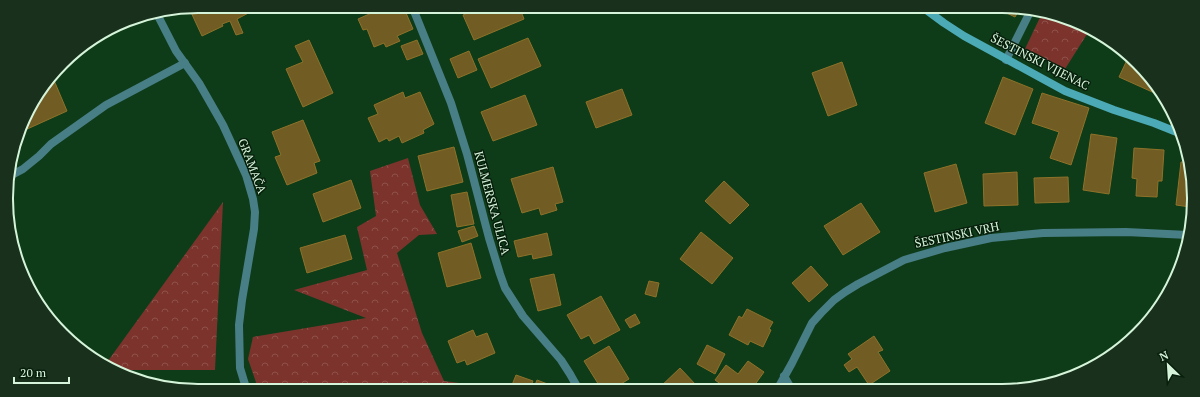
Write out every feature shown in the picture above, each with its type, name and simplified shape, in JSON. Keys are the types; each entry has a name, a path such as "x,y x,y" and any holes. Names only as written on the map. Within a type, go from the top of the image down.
{"main road":[{"name":"ŠESTINSKI VIJENAC","path":"930,13 944,23 1006,60 1065,91 1174,131"}],"street":[{"name":"KULMERSKA ULICA","path":"415,13 451,103 469,162 489,238 505,288 523,316 560,360 575,384"},
{"path":"1006,60 1028,15"},
{"name":"GRAMAČA","path":"159,18 176,51 204,92 223,125 247,180 253,198 255,212 253,237 239,325 240,368 245,384"},
{"path":"15,173 39,156 51,144 106,105 185,63"},
{"name":"ŠESTINSKI VRH","path":"780,384 792,364 812,323 834,300 858,284 904,260 945,248 991,238 1043,233 1126,232 1183,235"},
{"path":"784,376 789,384"}],"green space":[{"path":"1040,17 1050,19 1087,34 1065,69 1025,49"},
{"path":"408,158 420,205 437,234 419,235 397,253 422,333 444,381 467,384 257,384 248,359 253,337 366,318 294,290 367,270 357,227 376,216 370,171"},
{"path":"223,202 215,370 128,370 108,360"}],"building":[{"path":"191,13 248,13 237,19 243,33 236,35 230,21 202,36"},
{"path":"372,13 406,13 413,29 397,36 400,41 386,47 384,43 374,47 367,29 363,30 358,19"},
{"path":"468,13 522,13 524,19 474,40 463,15"},
{"path":"1007,13 1017,13 1015,17"},
{"path":"528,38 541,66 491,88 478,59"},
{"path":"309,40 333,93 303,107 286,69 303,62 295,46"},
{"path":"417,40 423,54 407,60 401,46"},
{"path":"469,51 477,70 458,78 450,59"},
{"path":"1126,61 1154,93 1119,77"},
{"path":"842,62 857,105 828,116 812,73"},
{"path":"1003,77 1033,89 1015,135 985,123"},
{"path":"55,82 67,111 27,129 44,95"},
{"path":"622,89 632,115 596,128 586,102"},
{"path":"403,92 405,98 420,92 434,124 423,130 424,133 402,143 399,136 389,141 387,138 379,142 368,118 378,114 374,105"},
{"path":"1042,93 1089,108 1071,165 1050,158 1059,132 1032,123"},
{"path":"525,95 537,125 493,141 481,112"},
{"path":"303,120 320,161 314,163 317,173 287,185 275,157 281,155 272,132"},
{"path":"1091,134 1117,138 1109,194 1083,190"},
{"path":"454,147 463,182 427,191 418,156"},
{"path":"1134,148 1164,150 1162,181 1158,181 1157,197 1136,196 1137,179 1132,178"},
{"path":"1181,162 1183,162 1187,186 1187,207 1176,205"},
{"path":"956,164 967,203 935,212 924,173"},
{"path":"553,167 563,202 555,204 557,210 541,215 539,208 522,213 511,179"},
{"path":"1017,172 1018,205 984,206 983,174"},
{"path":"1068,177 1069,202 1035,203 1034,178"},
{"path":"351,180 361,208 323,222 313,194"},
{"path":"724,181 749,205 730,224 705,201"},
{"path":"467,192 474,224 457,227 451,195"},
{"path":"861,203 880,232 843,255 824,226"},
{"path":"474,226 478,236 462,242 458,231"},
{"path":"701,232 733,258 712,284 680,259"},
{"path":"547,233 552,255 533,259 532,254 518,257 514,241"},
{"path":"345,235 352,259 307,273 300,248"},
{"path":"471,243 481,278 447,287 438,253"},
{"path":"811,266 828,285 809,302 792,283"},
{"path":"554,274 561,305 538,311 530,279"},
{"path":"649,281 659,283 656,297 645,294"},
{"path":"601,296 620,330 594,344 589,335 581,339 567,315"},
{"path":"747,309 773,322 763,347 750,341 748,345 729,335 739,316 742,318"},
{"path":"635,314 640,323 630,328 625,320"},
{"path":"473,330 476,337 487,333 495,353 467,365 465,360 457,363 448,341"},
{"path":"874,336 883,350 878,352 890,371 868,384 857,367 849,372 844,365 852,359 848,354"},
{"path":"707,345 725,354 715,374 697,364"},
{"path":"609,346 629,379 621,384 598,384 584,361"},
{"path":"748,361 764,372 755,384 720,384 715,380 726,365 738,374"},
{"path":"680,368 695,384 663,384"},
{"path":"516,375 533,381 532,384 512,384"},
{"path":"537,380 548,384 535,384"}]}
